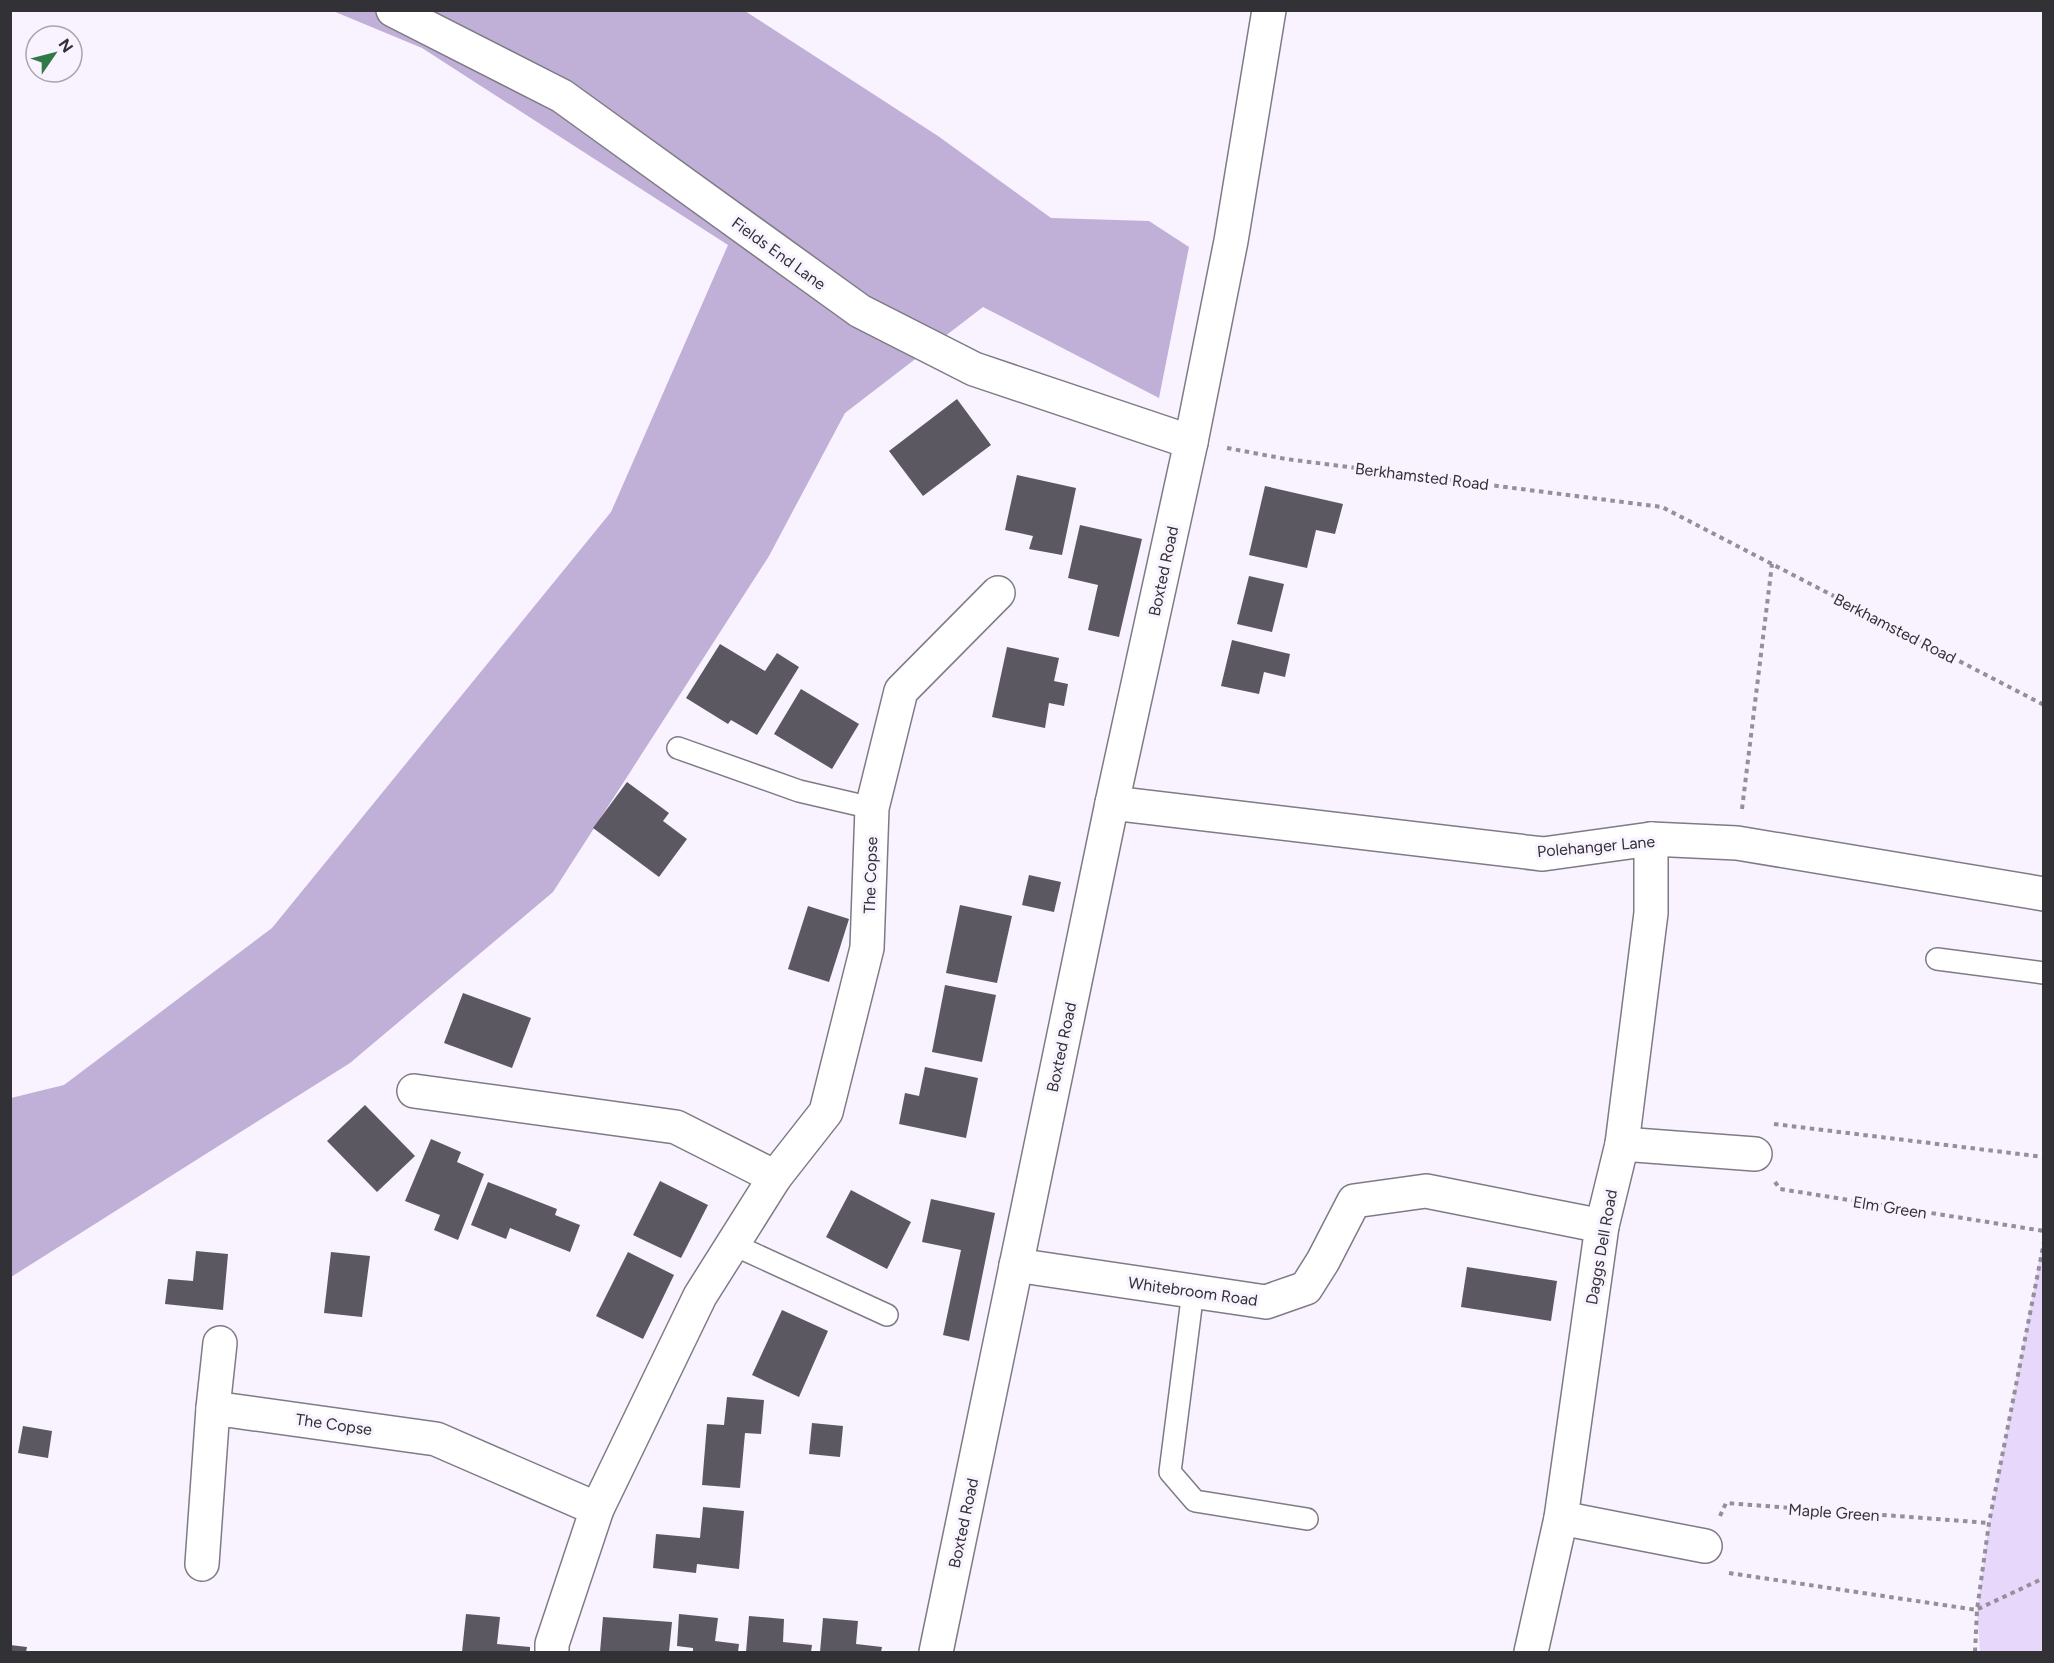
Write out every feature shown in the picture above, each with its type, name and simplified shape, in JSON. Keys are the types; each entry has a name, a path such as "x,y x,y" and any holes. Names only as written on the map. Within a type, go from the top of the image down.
{"street":[{"name":"Fields End Lane","path":"393,10 562,96 860,311 974,369 1191,442"},
{"path":"1191,442 1230,241 1269,10"},
{"name":"Boxted Road","path":"936,1653 1112,803 1191,442"},
{"name":"The Copse","path":"552,1653 552,1644 597,1509 700,1296 775,1177 826,1112 867,948 872,808 901,691 998,593"},
{"name":"Polehanger Lane","path":"1112,803 1543,854 1651,839 1737,843 2043,894"},
{"name":"Daggs Dell Road","path":"1532,1653 1561,1518 1602,1226 1622,1144 1651,913 1651,839"},
{"path":"414,1090 676,1127 775,1177"},
{"path":"1622,1144 1755,1154"},
{"name":"Whitebroom Road","path":"1016,1265 1266,1302 1306,1288 1323,1261 1354,1201 1426,1191 1602,1226"},
{"path":"202,1564 220,1343"},
{"name":"The Copse","path":"213,1408 436,1439 597,1509"},
{"path":"1561,1518 1705,1546"}],"lane":[{"path":"678,748 799,791 872,808"},
{"path":"1936,959 2043,973"},
{"path":"732,1244 887,1315"},
{"path":"1193,1291 1170,1472 1195,1501 1306,1519"}],"path":[{"name":"Berkhamsted Road","path":"1191,442 1286,459 1662,507 2043,705"},
{"path":"1737,843 1772,564"},
{"path":"1755,1154 1769,1124 2043,1157"},
{"name":"Elm Green","path":"1755,1154 1780,1189 2043,1232"},
{"path":"1975,1653 1977,1610 1989,1523 2043,1242"},
{"name":"Maple Green","path":"1705,1546 1726,1503 1989,1523"},
{"path":"1705,1546 1722,1572 1977,1610 2043,1578"}],"shaded area":[{"path":"333,11 745,11 938,136 1051,218 1149,221 1189,247 1159,398 983,307 845,413 769,556 553,892 350,1063 11,1277 11,1098 64,1085 272,928 611,512 728,245 422,48"},
{"path":"2043,1242 2043,1652 1980,1652 1977,1610 1989,1523"}],"building":[{"path":"957,399 991,445 923,496 889,451"},
{"path":"1017,475 1076,488 1062,555 1029,549 1033,536 1005,530"},
{"path":"1265,486 1343,504 1335,534 1316,530 1307,568 1249,555"},
{"path":"1080,525 1142,539 1119,637 1088,630 1098,585 1068,578"},
{"path":"1249,576 1284,584 1272,632 1237,624"},
{"path":"1232,640 1290,654 1285,677 1264,672 1259,694 1221,686"},
{"path":"720,644 765,671 777,653 799,667 757,735 731,720 728,724 686,698"},
{"path":"1007,647 1059,658 1054,681 1068,684 1064,706 1049,703 1045,728 992,717"},
{"path":"801,689 859,724 832,769 774,734"},
{"path":"627,782 669,813 663,821 687,839 659,877 593,828"},
{"path":"1029,875 1061,882 1054,912 1022,905"},
{"path":"960,905 1012,916 997,983 946,973"},
{"path":"808,906 849,919 829,982 788,969"},
{"path":"945,985 996,995 982,1062 932,1052"},
{"path":"463,993 531,1018 512,1068 444,1043"},
{"path":"925,1067 978,1078 966,1138 899,1124 905,1093 919,1096"},
{"path":"365,1105 415,1156 377,1192 327,1141"},
{"path":"431,1139 461,1152 457,1162 484,1174 458,1240 434,1230 440,1215 405,1201"},
{"path":"660,1181 708,1205 681,1258 633,1235"},
{"path":"488,1182 557,1209 555,1215 580,1225 570,1252 510,1228 506,1239 471,1225"},
{"path":"851,1190 911,1222 887,1269 826,1237"},
{"path":"931,1199 995,1213 969,1341 943,1335 961,1250 922,1242"},
{"path":"196,1251 228,1254 223,1310 165,1304 168,1279 193,1281"},
{"path":"331,1252 370,1256 362,1317 324,1313"},
{"path":"628,1252 674,1275 643,1339 596,1316"},
{"path":"1467,1267 1557,1281 1551,1321 1461,1307"},
{"path":"782,1310 828,1331 799,1397 752,1375"},
{"path":"727,1397 764,1400 761,1434 745,1433 740,1488 702,1485 707,1424 724,1425"},
{"path":"812,1423 843,1426 840,1457 809,1454"},
{"path":"23,1426 52,1431 48,1458 18,1453"},
{"path":"703,1507 744,1511 739,1569 697,1564 696,1573 653,1568 656,1534 700,1538"},
{"path":"466,1614 500,1617 497,1644 530,1647 530,1652 462,1652"},
{"path":"679,1614 718,1618 715,1641 739,1644 738,1652 693,1652 693,1648 677,1646"},
{"path":"749,1616 784,1619 783,1642 812,1645 811,1652 746,1652"},
{"path":"603,1617 672,1622 669,1652 600,1652"},
{"path":"823,1618 858,1621 856,1644 882,1647 881,1652 820,1652"},
{"path":"10,1645 27,1647 26,1652 10,1652"}]}
